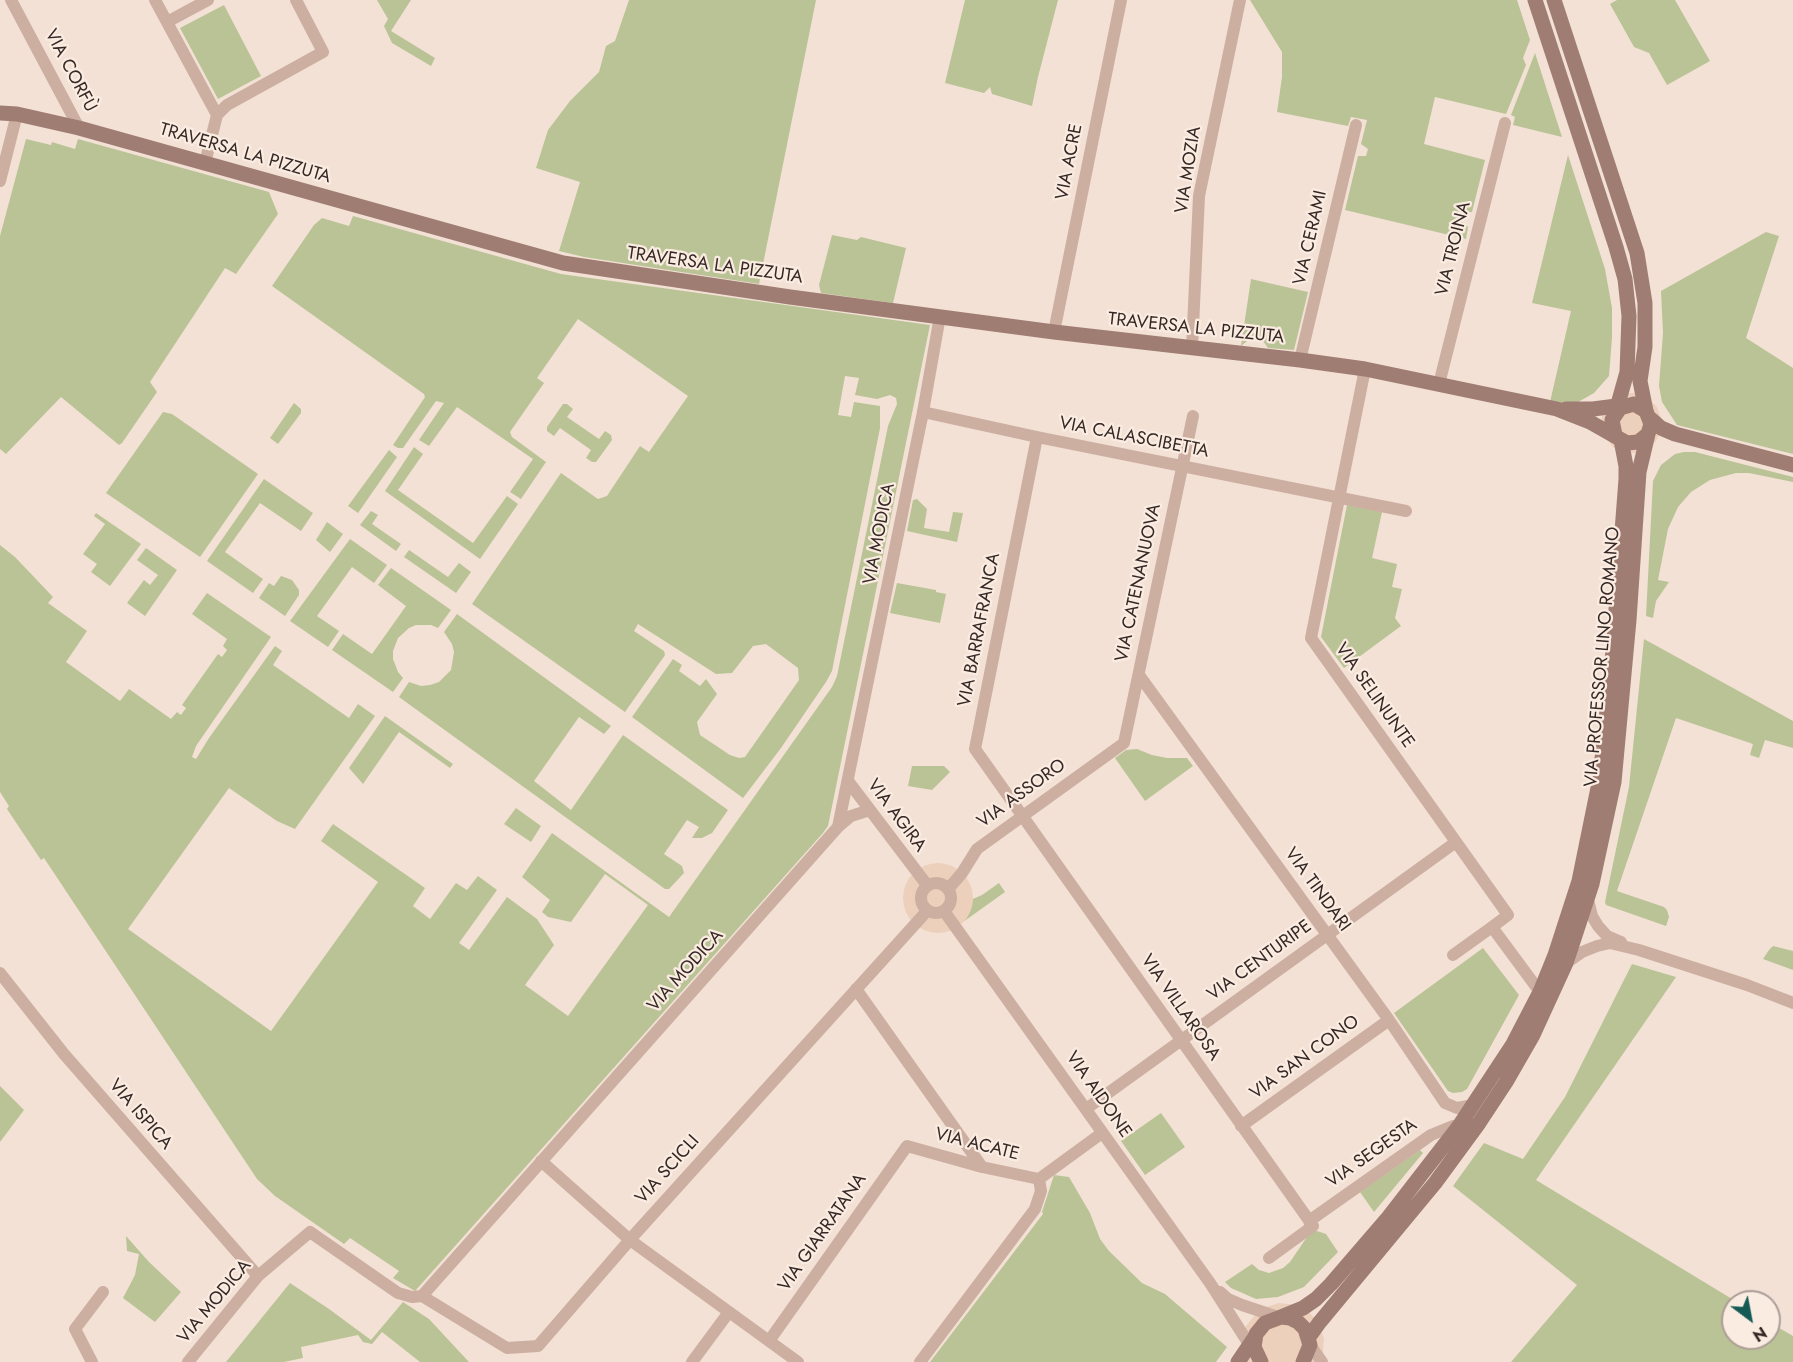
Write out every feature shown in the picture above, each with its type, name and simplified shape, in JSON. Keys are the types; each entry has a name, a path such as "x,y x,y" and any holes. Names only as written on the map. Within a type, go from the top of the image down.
{"street":[{"name":"VIA CORFÙ","path":"11,0 79,128"},
{"path":"155,0 217,115"},
{"path":"167,22 208,0"},
{"path":"205,163 217,115 227,105 323,52 296,0"},
{"name":"VIA ACRE","path":"1054,332 1121,0"},
{"name":"VIA MOZIA","path":"1192,349 1199,196 1240,0"},
{"path":"1536,0 1625,279 1629,316 1629,350 1625,384 1612,426 1618,438"},
{"path":"1554,0 1637,253 1645,303 1645,347 1640,381 1646,429"},
{"name":"TRAVERSA LA PIZZUTA","path":"0,113 17,114 79,128 563,263 790,297 1054,332 1365,369 1557,409"},
{"path":"0,181 17,114"},
{"name":"VIA TROINA","path":"1439,384 1505,123"},
{"name":"VIA CERAMI","path":"1300,360 1356,125"},
{"name":"VIA MODICA","path":"188,1362 258,1276 310,1232 398,1293 412,1297 422,1296 838,827 923,412 940,316"},
{"name":"VIA SELINUNTE","path":"1365,369 1311,638 1508,915 1492,927"},
{"path":"1557,409 1619,408 1639,405 1646,429"},
{"path":"1557,409 1590,422 1627,443 1646,429 1661,428 1675,434 1793,465"},
{"name":"VIA CALASCIBETTA","path":"923,412 1406,511"},
{"name":"VIA CATENANUOVA","path":"1112,752 1124,743 1192,416"},
{"path":"1646,429 1706,442"},
{"name":"VIA PROFESSOR LINO ROMANO","path":"1303,1362 1309,1341 1318,1323 1435,1183 1479,1123 1533,1035 1566,963 1588,900 1614,782 1629,620 1639,472 1646,429"},
{"name":"VIA BARRAFRANCA","path":"1022,817 975,749 1037,437"},
{"name":"VIA PROFESSOR LINO ROMANO","path":"1238,1362 1256,1349 1265,1323 1303,1308 1316,1299 1387,1219 1474,1105 1513,1044 1540,992 1580,881 1600,778 1612,662 1626,479 1626,466 1618,438"},
{"name":"VIA TINDARI","path":"1139,675 1389,1020 1445,1103 1457,1108 1474,1105"},
{"name":"VIA ASSORO","path":"949,888 962,873 977,849 1112,752"},
{"name":"VIA AGIRA","path":"848,782 927,885"},
{"path":"838,827 851,816 870,810"},
{"name":"VIA VILLAROSA","path":"1022,817 1309,1221"},
{"name":"VIA CENTURIPE","path":"1086,1109 1456,842"},
{"path":"931,883 941,883 949,888 952,898 948,907 936,913 927,911 921,903 923,889 931,883"},
{"path":"1588,900 1592,916 1607,936 1639,950"},
{"name":"VIA SCICLI","path":"422,1296 507,1348 538,1346 630,1240 927,911"},
{"name":"VIA AIDONE","path":"944,911 1256,1349"},
{"path":"1453,955 1492,927 1540,992"},
{"path":"1566,963 1582,952 1610,943 1639,950 1747,985 1793,1003"},
{"name":"VIA ISPICA","path":"0,973 64,1054 258,1276"},
{"path":"856,989 982,1167"},
{"name":"VIA SAN CONO","path":"1241,1126 1389,1020"},
{"name":"VIA SEGESTA","path":"1269,1258 1313,1226 1309,1221 1431,1135 1453,1126 1459,1126"},
{"path":"920,1362 1035,1209 1041,1191 1039,1179 1102,1133"},
{"name":"VIA ACATE","path":"907,1146 982,1167 1039,1179"},
{"name":"VIA GIARRATANA","path":"769,1341 907,1146"},
{"path":"542,1161 630,1240 798,1362"},
{"path":"1210,1284 1228,1299 1298,1322 1322,1362"},
{"path":"92,1362 75,1329 103,1292"},
{"path":"692,1362 729,1312"}],"green space":[{"path":"377,0 411,0 391,31 435,58 431,66 392,43 384,26 388,19"},
{"path":"629,0 816,0 759,284 584,257 559,251 580,182 536,168 548,130 570,101 599,72 606,46 615,41"},
{"path":"965,0 1058,0 1032,106 992,94 990,87 984,93 945,83"},
{"path":"1250,0 1517,0 1530,40 1523,58 1526,65 1506,114 1435,97 1424,144 1485,160 1472,212 1463,213 1461,221 1468,227 1466,239 1345,210 1358,156 1366,156 1368,149 1361,144 1367,120 1351,117 1348,126 1277,112 1282,77 1282,52"},
{"path":"1617,0 1675,0 1710,61 1667,85 1649,53 1634,47 1610,4"},
{"path":"224,5 261,76 218,99 180,28"},
{"path":"1535,53 1562,137 1513,125 1515,117 1511,115"},
{"path":"26,139 51,145 52,142 75,149 78,139 269,192 278,214 236,274 225,268 150,382 157,392 119,445 61,397 6,454 0,449 0,236"},
{"path":"1568,155 1605,269 1612,308 1609,376 1594,393 1571,406 1550,402 1571,311 1532,303"},
{"path":"353,216 561,274 930,325 828,826 415,1291 393,1278 399,1271 350,1238 344,1244 275,1196 257,1179 44,858 41,860 7,809 9,806 0,792 0,545 15,557 53,597 48,603 87,631 66,662 120,701 129,689 171,719 177,712 181,715 186,708 182,705 218,654 222,657 227,650 223,646 227,639 192,614 207,593 271,637 196,746 192,757 196,759 275,646 282,651 273,665 349,718 358,704 375,716 295,829 277,821 229,788 128,929 271,1031 378,882 321,841 333,824 425,888 413,906 430,919 456,883 467,890 478,876 497,890 459,943 469,950 507,897 537,919 554,945 525,985 568,1016 648,905 605,874 571,922 548,917 542,912 550,900 522,877 552,833 669,917 832,687 837,676 888,426 897,404 896,398 890,395 877,399 855,395 859,378 845,376 838,415 851,417 854,402 880,406 880,428 832,671 781,748 743,798 632,717 673,659 682,665 679,671 700,686 706,679 717,694 697,722 700,735 730,755 745,757 799,680 798,668 766,644 753,646 732,673 716,674 638,624 634,631 664,651 665,655 625,712 472,604 561,473 598,499 607,496 640,446 649,452 688,396 578,319 537,378 544,383 510,432 512,437 546,462 521,499 510,492 533,459 457,407 429,446 419,440 444,403 436,401 403,448 398,448 393,445 425,397 424,394 272,286 314,225 322,218 349,226"},
{"path":"1766,232 1779,236 1746,338 1793,368 1793,454 1677,425 1662,402 1659,386 1663,333 1661,291"},
{"path":"832,235 857,240 861,237 906,248 893,303 821,293 819,285"},
{"path":"1251,279 1308,292 1294,350 1268,348 1261,338 1252,337 1241,346"},
{"path":"294,403 301,409 301,413 278,444 270,438"},
{"path":"563,404 573,409 567,417 599,439 605,431 611,435 612,440 596,462 586,458 591,450 560,428 554,436 547,431 547,427"},
{"path":"163,412 172,414 258,474 200,557 106,493"},
{"path":"414,447 423,454 398,490 473,543 507,496 518,504 480,559 385,491"},
{"path":"389,450 397,457 358,513 348,506"},
{"path":"1695,452 1793,477 1793,482 1749,473 1736,473 1710,480 1691,492 1678,507 1668,529 1658,580 1669,582 1656,601 1653,618 1646,616 1653,481 1661,465 1675,454"},
{"path":"264,479 313,513 301,531 260,503 225,552 263,579 253,593 207,561"},
{"path":"917,499 927,509 924,528 949,532 953,512 963,513 957,542 907,531 913,500"},
{"path":"1347,505 1382,512 1372,558 1397,564 1392,587 1402,589 1395,618 1401,626 1344,668 1321,637"},
{"path":"371,511 378,515 372,524 401,544 396,551 360,525"},
{"path":"96,513 141,544 110,586 91,572 97,564 83,554 105,524 94,516"},
{"path":"327,522 343,534 330,552 316,540"},
{"path":"350,539 387,565 374,583 352,567 317,616 339,631 328,647 290,621"},
{"path":"146,548 177,570 145,616 127,603 144,580 150,585 158,575 137,560"},
{"path":"409,550 448,577 459,563 471,572 456,593 404,557"},
{"path":"391,568 451,610 438,628 431,625 416,625 398,638 393,651 393,659 403,678 393,692 332,650 343,634 372,654 406,606 378,585"},
{"path":"281,576 292,580 299,590 299,595 285,616 259,598 269,583 274,586"},
{"path":"897,583 946,594 940,623 890,613"},
{"path":"457,614 611,726 604,734 579,717 534,781 571,810 623,735 728,810 712,833 702,838 692,838 699,827 687,820 664,854 682,866 684,873 669,889 665,889 399,697 409,682 421,686 430,685 439,682 451,670 454,652 444,632"},
{"path":"1644,639 1793,721 1793,748 1765,740 1759,758 1750,755 1753,744 1676,718 1617,891 1664,907 1669,917 1666,926 1606,905 1605,902 1629,787"},
{"path":"385,716 453,764 450,768 399,732 363,784 349,768"},
{"path":"1137,749 1167,758 1187,758 1193,766 1145,801 1115,758 1126,750"},
{"path":"912,766 944,766 950,772 932,790 908,786"},
{"path":"516,808 541,826 531,842 504,824"},
{"path":"999,883 1005,892 963,922 973,899"},
{"path":"1773,946 1793,951 1793,970 1763,959"},
{"path":"1483,948 1519,995 1467,1089 1453,1093 1448,1091 1394,1013"},
{"path":"1632,964 1676,977 1536,1180 1721,1292 1721,1350 1781,1350 1781,1329 1793,1336 1793,1362 1511,1362 1577,1285 1453,1186 1484,1143 1523,1159 1565,1097"},
{"path":"0,1086 24,1110 0,1142"},
{"path":"1161,1113 1185,1147 1145,1175 1121,1141"},
{"path":"1420,1150 1423,1153 1374,1212 1360,1192"},
{"path":"1054,1175 1069,1177 1090,1213 1100,1239 1109,1251 1142,1283 1165,1294 1227,1347 1216,1362 930,1362 1043,1214"},
{"path":"1311,1231 1326,1234 1338,1252 1304,1287 1278,1297 1256,1299 1231,1288 1225,1282 1252,1264 1259,1270 1269,1273 1283,1268 1290,1262"},
{"path":"126,1236 149,1262 181,1292 155,1322 123,1298 135,1275 139,1254 127,1251"},
{"path":"290,1283 371,1340 403,1302 429,1319 469,1362 420,1362 382,1332 372,1344 363,1342 358,1335 301,1347 303,1358 284,1362 226,1362"}],"shaded area":[{"path":"1629,393 1648,398 1657,407 1661,418 1660,432 1656,441 1638,453 1627,453 1614,448 1604,436 1601,422 1603,412"},
{"path":"938,863 951,866 963,873 970,885 973,898 970,911 963,923 951,930 938,933 925,930 913,923 906,911 903,898 906,885 913,873 925,866"},
{"path":"1279,1303 1297,1305 1307,1310 1319,1323 1324,1339 1319,1362 1247,1362 1243,1334 1246,1326 1258,1311"}]}
